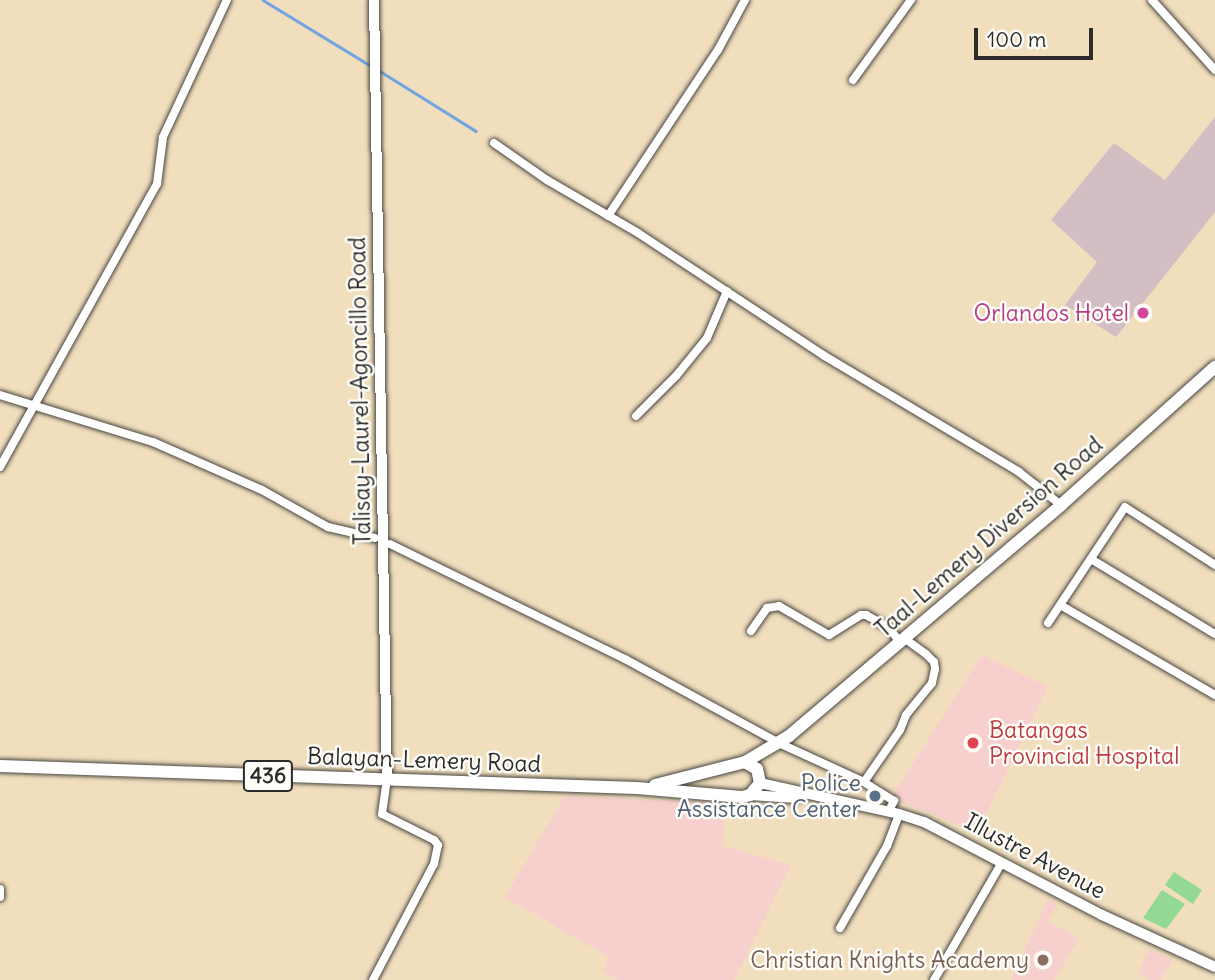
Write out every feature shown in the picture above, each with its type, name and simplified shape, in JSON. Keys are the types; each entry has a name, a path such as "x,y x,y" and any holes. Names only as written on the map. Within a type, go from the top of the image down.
{"main road":[{"name":"Talisay-Laurel-Agoncillo Road","path":"374,0 387,780"},
{"name":"Taal-Lemery Diversion Road","path":"757,769 783,741 1061,505 1215,367"},
{"name":"Taal-Lemery Diversion Road","path":"745,762 783,741"},
{"name":"436","path":"731,767 745,762"},
{"path":"745,762 757,769 760,783 750,795"},
{"name":"Balayan-Lemery Road","path":"0,766 637,788 734,795"},
{"name":"Balayan-Lemery Road","path":"637,788 731,767"},
{"path":"731,767 726,782 734,795"},
{"name":"Illustre Avenue","path":"760,783 777,790 830,798 894,813 932,827 1114,921 1215,967"},
{"name":"436","path":"734,795 750,795"},
{"name":"Illustre Avenue","path":"750,795 830,798"}],"street":[{"path":"0,467 156,184 163,137 228,0"},
{"path":"608,216 718,50 745,0"},
{"path":"853,80 911,0"},
{"path":"1152,0 1215,70"},
{"path":"494,143 547,180 727,291 823,355 1019,472 1061,505"},
{"path":"636,416 676,376 707,338 727,291"},
{"path":"0,395 153,442 262,489 328,527 375,538"},
{"path":"1048,623 1062,606 1125,507 1215,565"},
{"path":"390,544 625,659 864,782 894,801 887,846 840,928"},
{"path":"1091,559 1215,634"},
{"path":"751,632 767,608 779,606 829,635 861,615 866,615 889,628 934,662 932,683 906,715 900,730 864,782"},
{"path":"1062,606 1215,695"},
{"path":"373,980 434,864 438,845 434,840 382,814 387,780"},
{"path":"934,980 1002,862"},
{"path":"0,890 0,897"}],"shaded area":[{"path":"1215,117 1215,212 1116,337 1065,305 1097,262 1051,220 1114,143 1165,180"},
{"name":"Batangas Provincial Hospital","path":"982,655 1048,687 977,832 891,798"},
{"path":"565,796 725,803 723,846 791,865 734,980 619,980 603,972 609,957 505,897"},
{"name":"Christian Knights Academy","path":"1048,899 1057,904 1048,921 1079,939 1054,980 1011,980"},
{"path":"1150,949 1172,960 1161,980 1151,980 1137,973"}],"green space":[{"path":"1174,872 1202,890 1193,904 1165,885"},
{"path":"1162,890 1185,904 1166,929 1143,918"}],"waterway":[{"path":"263,0 371,66"},
{"path":"380,71 476,131"}],"place":[{"name":"Orlandos Hotel","path":"1143,313"},
{"name":"Batangas Provincial Hospital","path":"973,743"},
{"name":"Police Assistance Center","path":"875,796"},
{"name":"Christian Knights Academy","path":"1043,960"}]}
